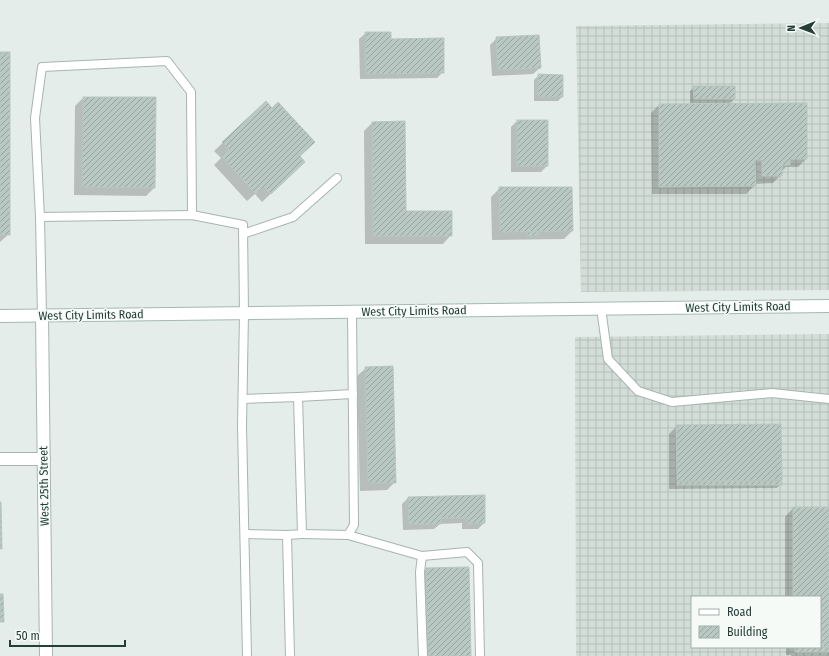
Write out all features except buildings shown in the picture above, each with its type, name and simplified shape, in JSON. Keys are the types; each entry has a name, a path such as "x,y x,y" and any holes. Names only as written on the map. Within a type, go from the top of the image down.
{"street":[{"name":"West City Limits Road","path":"0,316 829,306"},
{"name":"West 25th Street","path":"42,316 46,656"},
{"path":"0,459 44,459"}],"lane":[{"path":"42,316 40,217 35,118 42,67 167,62 191,92 192,215"},
{"path":"243,234 293,217 337,178"},
{"path":"40,217 192,215 243,226 243,399 247,656"},
{"path":"601,308 608,359 638,391 672,402 772,393 829,399"},
{"path":"348,535 354,525 352,312"},
{"path":"243,399 353,394"},
{"path":"298,397 302,534"},
{"path":"245,534 348,535 422,556 468,552 478,563 480,656"},
{"path":"287,535 290,656"},
{"path":"422,556 420,572 423,656"}],"shaded area":[{"path":"829,23 829,290 581,292 576,26"},
{"path":"829,334 829,656 576,656 575,337"}]}
